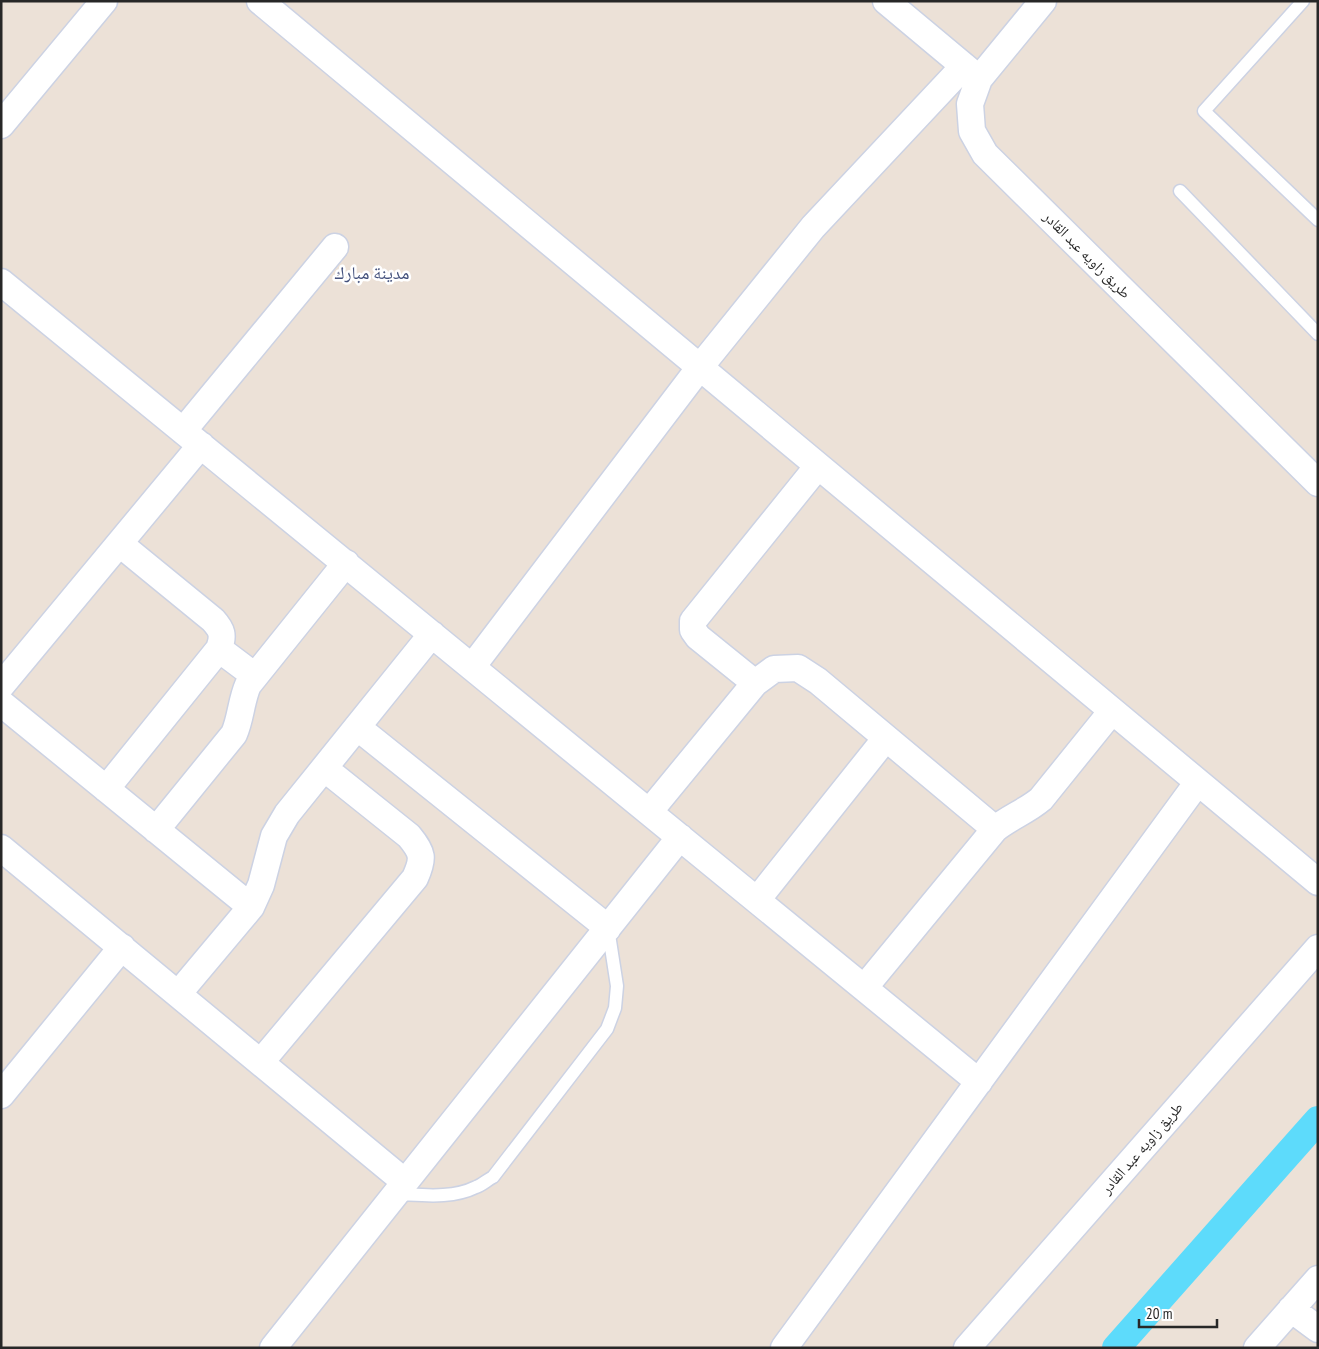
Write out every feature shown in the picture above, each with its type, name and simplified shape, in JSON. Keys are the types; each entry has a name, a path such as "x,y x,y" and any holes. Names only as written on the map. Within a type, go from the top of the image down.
{"street":[{"path":"1,125 104,1"},
{"path":"260,1 1318,882"},
{"path":"472,667 700,367 813,227 972,72 886,1"},
{"name":"طريق زاويه عبد القادر","path":"1043,1 972,72 970,104 972,131 985,154 1318,483"},
{"path":"1,686 120,544 192,438 335,247"},
{"path":"1,282 979,1082"},
{"path":"755,683 698,638 693,630 693,621 818,466"},
{"path":"106,789 219,649 223,639 220,628 213,620 120,544"},
{"path":"156,830 234,734 241,716 244,695 248,685 346,564"},
{"path":"178,994 251,908 262,885 274,836 287,814 432,634"},
{"path":"219,649 256,676"},
{"path":"649,812 755,683 774,669 798,668 818,681 995,829"},
{"path":"1,703 251,908"},
{"path":"864,988 995,829 1006,820 1031,807 1041,799 1112,711"},
{"path":"357,727 608,928"},
{"path":"757,900 886,738"},
{"path":"261,1062 414,878 421,864 419,848 409,836 324,768"},
{"path":"784,1348 1198,782"},
{"path":"273,1348 680,837"},
{"path":"1,848 261,1062 401,1188"},
{"path":"1,1095 122,947"},
{"name":"طريق زاويه عبد القادر","path":"967,1348 1318,948"},
{"path":"1257,1348 1318,1279"},
{"path":"1291,1309 1318,1329"}],"lane":[{"path":"1303,1 1204,111 1318,220"},
{"path":"1180,191 1318,334"},
{"path":"401,1188 437,1195 457,1194 476,1188 493,1177 607,1029 615,1008 617,986 608,928"}],"waterway":[{"path":"1116,1348 1318,1120"}],"district":[{"name":"مدينة مبارك","path":"372,273"}]}
